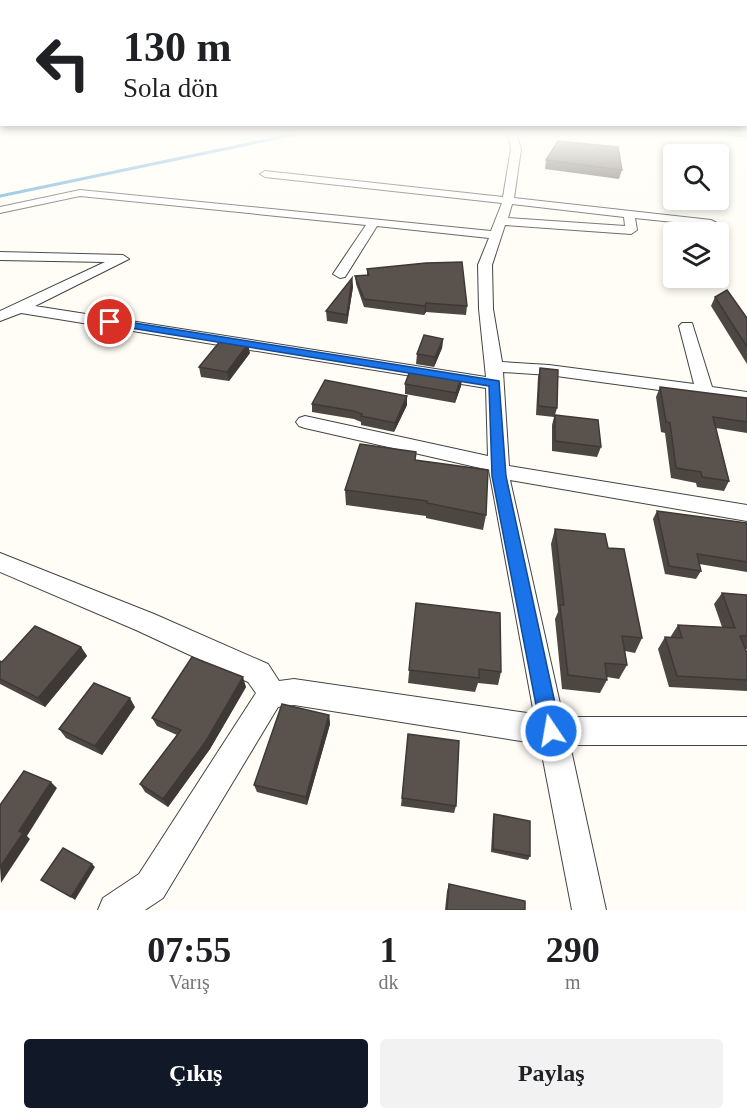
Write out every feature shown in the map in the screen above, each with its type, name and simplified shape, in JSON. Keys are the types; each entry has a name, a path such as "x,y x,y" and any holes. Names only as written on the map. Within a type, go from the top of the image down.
{"street":[{"path":"278,176 502,219 631,230 629,213"},
{"path":"511,176 502,219 485,265 486,309 494,375 498,468 589,910"},
{"path":"0,210 80,193 374,222 629,213 703,222"},
{"path":"340,274 374,222"},
{"path":"0,256 123,259 0,317"},
{"path":"19,308 494,375 549,369 747,397"},
{"path":"687,326 704,391"},
{"path":"305,422 498,468 747,513"},
{"path":"0,562 146,622 258,673 267,685 270,695 151,886 115,910"},
{"path":"270,695 294,692 551,731 747,731"}],"building":[{"path":"462,262 467,306 426,303 425,306 364,299 355,276 369,275 367,269"},
{"path":"352,278 347,315 326,311"},
{"path":"727,290 747,318 747,347 715,297"},
{"path":"424,335 443,339 435,357 417,354"},
{"path":"221,340 248,344 227,372 199,367"},
{"path":"411,368 462,376 456,393 405,384"},
{"path":"540,368 558,370 557,408 538,406"},
{"path":"325,380 407,396 395,423 361,416 362,414 354,411 312,404"},
{"path":"660,387 747,398 747,422 713,417 729,481 702,477 701,472 676,468 670,423 666,422"},
{"path":"555,415 598,420 601,447 555,441"},
{"path":"360,444 416,452 415,460 488,470 486,515 427,503 427,501 345,490"},
{"path":"657,511 747,523 747,562 697,554 701,571 669,566"},
{"path":"555,529 605,534 608,548 624,549 642,638 622,636 627,665 605,663 607,680 568,675 560,605 564,605"},
{"path":"722,593 747,595 747,636 740,636 747,653 747,680 677,676 665,637 682,638 678,625 735,628"},
{"path":"416,603 500,613 501,672 479,669 479,678 409,670"},
{"path":"35,626 81,647 38,698 0,679 0,661 2,662"},
{"path":"192,657 243,677 206,741 163,799 140,784 181,730 152,718"},
{"path":"94,683 130,698 95,746 59,729"},
{"path":"282,704 329,715 306,797 254,785"},
{"path":"408,734 459,741 456,806 402,798"},
{"path":"24,771 51,782 19,831 23,833 0,867 0,805"},
{"path":"494,814 530,821 530,856 493,849"},
{"path":"63,848 92,864 71,897 41,880"},
{"path":"449,884 525,901 525,910 447,910"}],"waterway":[{"path":"0,196 93,176"}],"route":[{"path":"110,322 495,384 499,476 551,731"}]}
